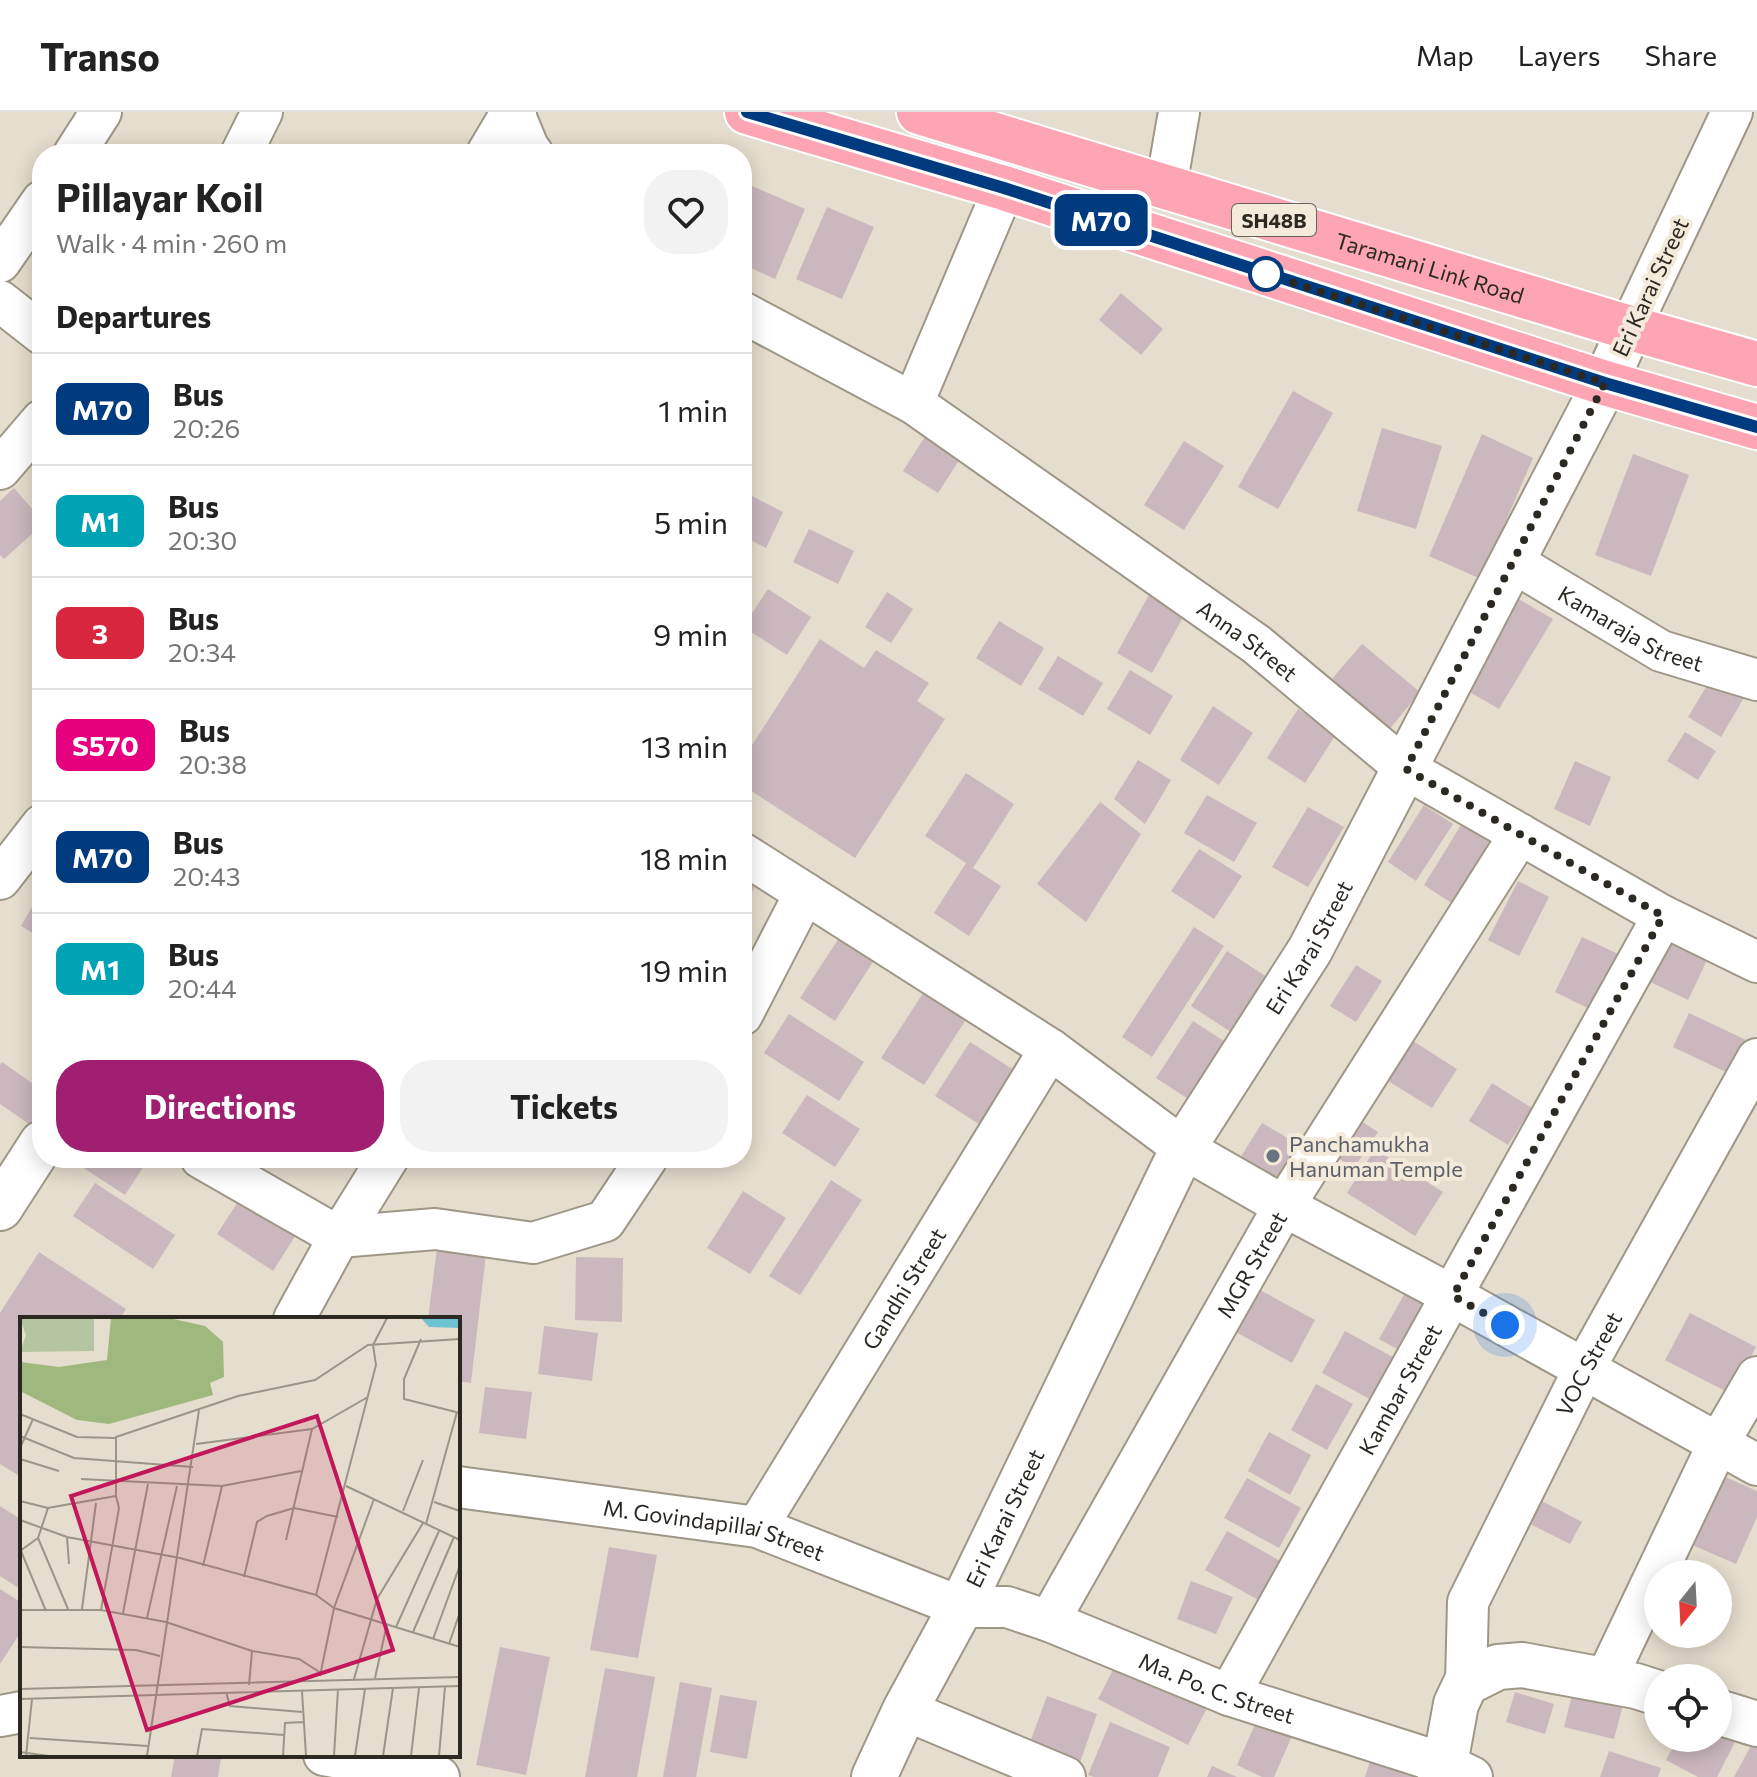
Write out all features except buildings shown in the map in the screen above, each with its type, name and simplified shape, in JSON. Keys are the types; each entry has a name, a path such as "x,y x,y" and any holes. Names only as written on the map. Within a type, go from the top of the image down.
{"main road":[{"name":"SH48B","path":"747,112 1004,188 1605,383 1757,427"},
{"name":"Taramani Link Road","path":"919,112 1757,364"}],"street":[{"path":"81,144 101,112"},
{"path":"246,144 262,112"},
{"path":"495,144 514,112"},
{"path":"514,112 527,144"},
{"path":"1166,187 1179,112"},
{"name":"Eri Karai Street","path":"874,1777 1081,1363 1183,1148 1310,950 1406,769 1605,383 1732,112"},
{"path":"913,403 1004,188"},
{"path":"0,262 32,216"},
{"path":"0,301 32,326"},
{"name":"Anna Street","path":"752,317 913,403 1256,644 1406,769 1663,916 1757,962"},
{"path":"0,469 32,432"},
{"name":"Kamaraja Street","path":"1513,562 1661,651 1757,680"},
{"name":"MGR Street","path":"1049,1621 1284,1206 1520,834"},
{"path":"0,879 32,838"},
{"path":"752,859 1050,1049 1183,1148 1757,1465"},
{"path":"752,996 805,893"},
{"name":"Kambar Street","path":"1229,1695 1663,916"},
{"name":"Gandhi Street","path":"757,1527 1050,1049"},
{"name":"VOC Street","path":"1466,1683 1468,1602 1584,1369 1757,1059"},
{"path":"0,1208 32,1158"},
{"path":"218,1168 339,1237 435,1229 533,1243 605,1221 640,1168"},
{"path":"295,1317 382,1168"},
{"path":"1605,1681 1718,1444 1757,1377"},
{"name":"M. Govindapillai Street","path":"460,1487 757,1527 961,1607"},
{"name":"Ma. Po. C. Street","path":"961,1607 1007,1607 1049,1621 1229,1695 1452,1773"},
{"path":"1452,1773 1456,1704 1466,1683 1498,1667 1522,1665 1644,1689"},
{"path":"905,1710 1065,1777"},
{"path":"0,1716 20,1712"},
{"path":"1732,1716 1757,1724"},
{"path":"334,1757 439,1777"}],"bus line":[{"name":"M70","path":"747,112 1004,188 1605,383 1757,427"}],"place":[{"name":"Panchamukha Hanuman Temple","path":"1273,1156"}],"route":[{"path":"1266,274 1605,383 1406,769 1663,916 1453,1296 1505,1325"}]}
